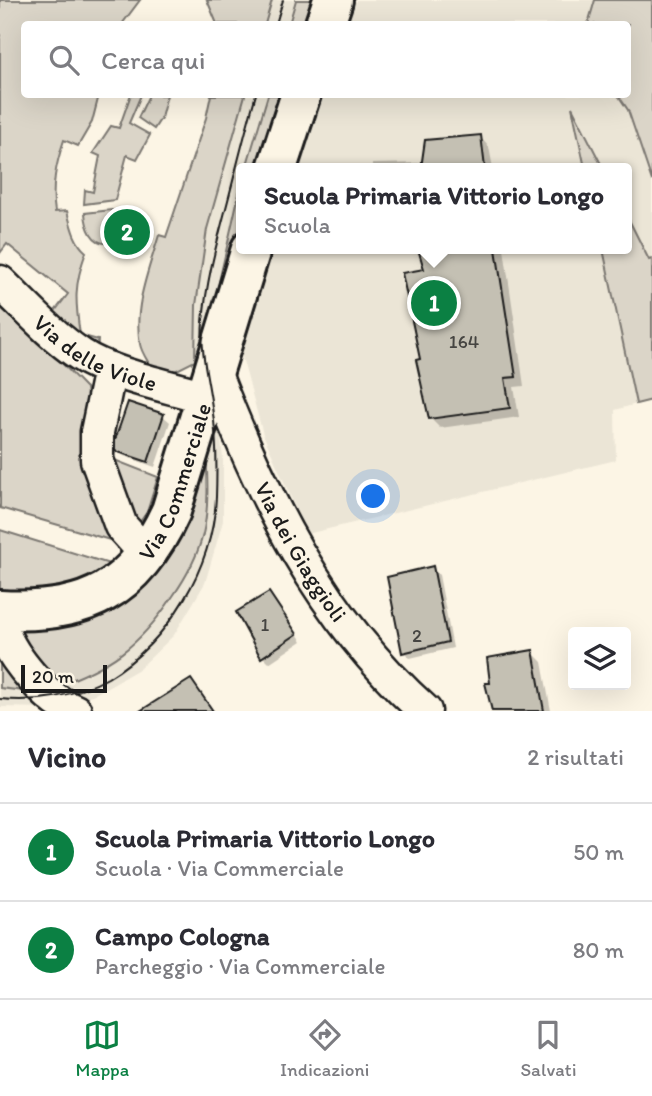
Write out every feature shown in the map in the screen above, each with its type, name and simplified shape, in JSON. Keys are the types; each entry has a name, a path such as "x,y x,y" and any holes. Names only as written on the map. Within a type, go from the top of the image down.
{"main road":[{"path":"326,21 333,0"},
{"path":"279,163 300,98"},
{"name":"Via Commerciale","path":"0,611 45,610 87,600 122,581 147,555 158,539 171,510 249,254"}],"street":[{"name":"Via delle Viole","path":"0,282 82,356 110,369 209,383"},
{"path":"110,369 97,432 97,460 121,526 147,555"},
{"name":"Via dei Giaggioli","path":"209,383 281,525 307,570 366,651 425,711"},
{"path":"0,611 2,628 27,671 53,697 75,711"}],"shaded area":[{"path":"0,0 140,0 124,21 21,21 21,98 98,98 92,122 78,146 64,140 54,185 55,212 67,211 76,239 86,252 79,274 77,312 80,335 98,340 97,354 49,319 68,294 7,244 0,253"},
{"path":"207,0 272,0 266,21 216,21"},
{"path":"272,0 296,0 289,21 266,21"},
{"path":"296,0 316,0 309,21 290,21"},
{"path":"356,0 595,0 589,21 349,21"},
{"path":"595,0 652,0 652,181 628,110 620,98 631,98 631,21 589,21"},
{"path":"130,98 140,98 129,123 150,135 137,159 127,155 115,200 84,204 85,190 93,192 100,156 93,153 111,126 119,128"},
{"path":"148,98 166,98 161,118 154,129 138,118"},
{"path":"210,98 244,98 207,229 196,305 195,361 175,371 152,369 142,350 138,330 143,289 159,235 166,237"},
{"path":"244,98 267,98 248,163 236,163 236,209 218,296 195,361 196,305 207,229"},
{"path":"267,98 284,98 262,163 248,163"},
{"path":"323,98 620,98 628,110 652,181 652,259 649,261 632,226 632,163 600,163 574,111 584,163 302,163"},
{"path":"572,107 600,163 584,163"},
{"path":"236,207 236,241 218,296"},
{"path":"112,210 121,216 109,243 103,243 94,238 85,213"},
{"path":"632,226 649,260 652,259 652,400 636,404 604,254 632,254"},
{"path":"270,254 604,254 636,404 615,410 616,460 307,534 263,434 239,346"},
{"path":"0,307 86,388 94,452 158,477 147,512 124,544 0,508"},
{"path":"217,397 223,460 223,521 205,583 174,635 139,669 95,694 70,702 53,687 90,674 192,568 203,532 206,495 205,427"},
{"path":"205,427 207,508 198,551 187,574 148,629 122,653 91,672 53,687 10,621 107,601"},
{"path":"0,530 116,566 71,593 0,595"},
{"path":"0,644 25,691 0,688"},
{"path":"0,688 25,691 48,708 0,707"}],"building":[{"path":"481,135 484,163 422,163 425,140"},
{"path":"420,254 497,254 516,377 505,378 510,408 429,419 402,273 424,269"},
{"path":"128,402 164,414 148,462 115,451 115,440"},
{"path":"433,566 448,642 402,653 387,577"},
{"path":"269,592 297,634 261,658 236,612"},
{"path":"533,650 544,711 492,711 485,683 490,683 487,658"},
{"path":"191,679 213,711 140,711"}],"tram line":[{"path":"277,21 283,0"},
{"path":"238,163 255,98"},
{"path":"0,699 56,697 108,678 150,644 184,600 197,575 213,523 216,497 215,429 202,333 204,307 215,250 236,170"}],"place":[{"name":"Campo Cologna","path":"127,232"},
{"name":"Scuola Primaria Vittorio Longo","path":"434,303"}]}
